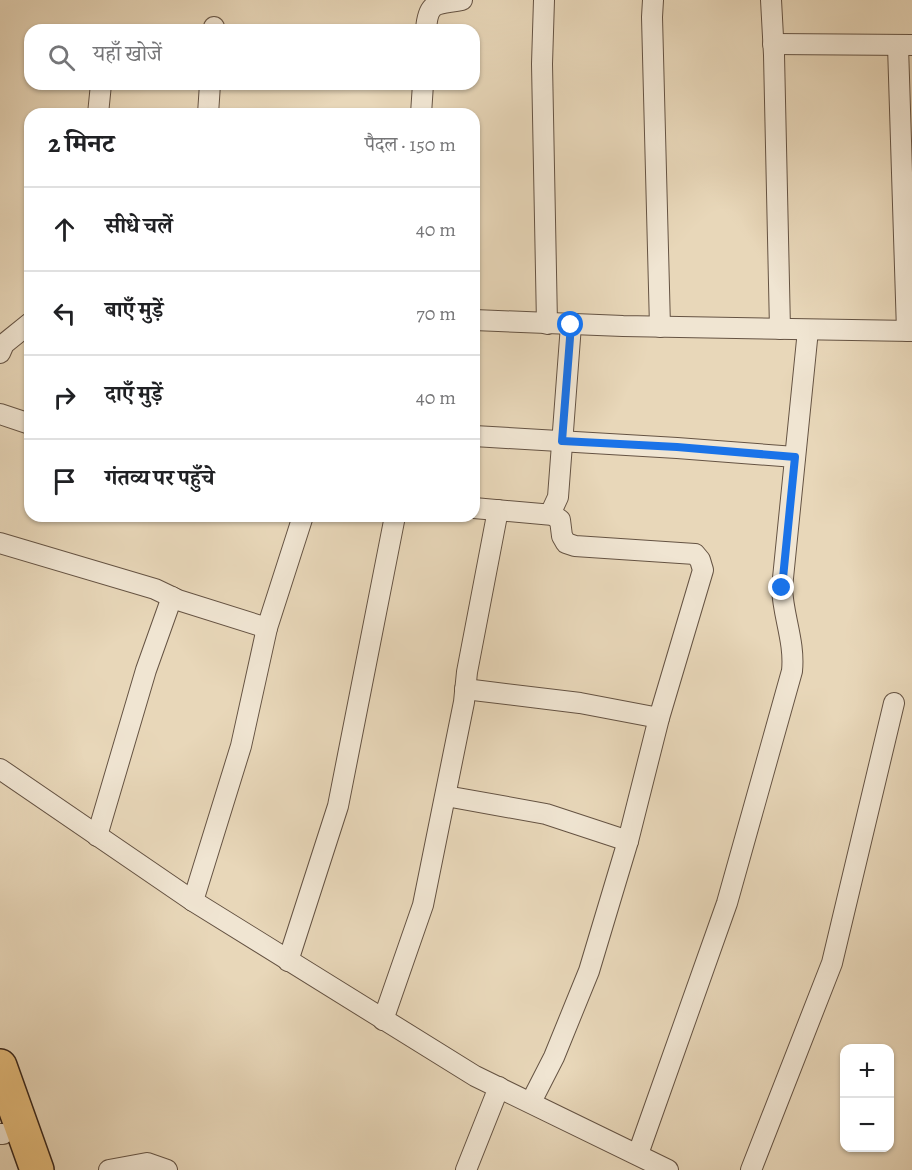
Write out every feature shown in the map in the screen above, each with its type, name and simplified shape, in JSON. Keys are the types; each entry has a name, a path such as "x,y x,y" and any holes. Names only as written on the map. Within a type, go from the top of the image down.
{"highway":[{"path":"0,1066 37,1170"},
{"path":"1,1132 14,1170"}],"street":[{"path":"426,24 431,8 438,3 462,0"},
{"path":"544,0 542,64 547,324"},
{"path":"653,0 660,327"},
{"path":"771,0 780,329"},
{"path":"480,320 571,325 910,331 905,46 773,44"},
{"path":"99,108 100,90"},
{"path":"208,108 210,90"},
{"path":"421,108 423,90"},
{"path":"553,515 552,510 558,498 571,325"},
{"path":"0,353 4,344 24,328"},
{"path":"638,1154 727,903 792,671 794,656 783,607 782,588 808,330"},
{"path":"0,414 24,422"},
{"path":"480,436 677,447 795,457"},
{"path":"480,508 553,515 560,520 562,536 566,543 575,546 695,554 703,570 659,718 628,841 589,971 554,1057 531,1102"},
{"path":"383,1020 423,905 446,796 498,510"},
{"path":"193,901 241,746 267,628 301,522"},
{"path":"288,961 338,806 394,522"},
{"path":"0,543 155,589 172,597 267,628"},
{"path":"97,836 146,670 172,597"},
{"path":"465,689 580,703 659,718"},
{"path":"751,1170 832,963 894,704"},
{"path":"0,769 193,901 475,1076 668,1170"},
{"path":"446,796 546,814 628,841"},
{"path":"466,1170 499,1087"},
{"path":"109,1170 147,1163 166,1170"}],"route":[{"path":"571,325 562,441 677,447 795,457 782,588"}]}
